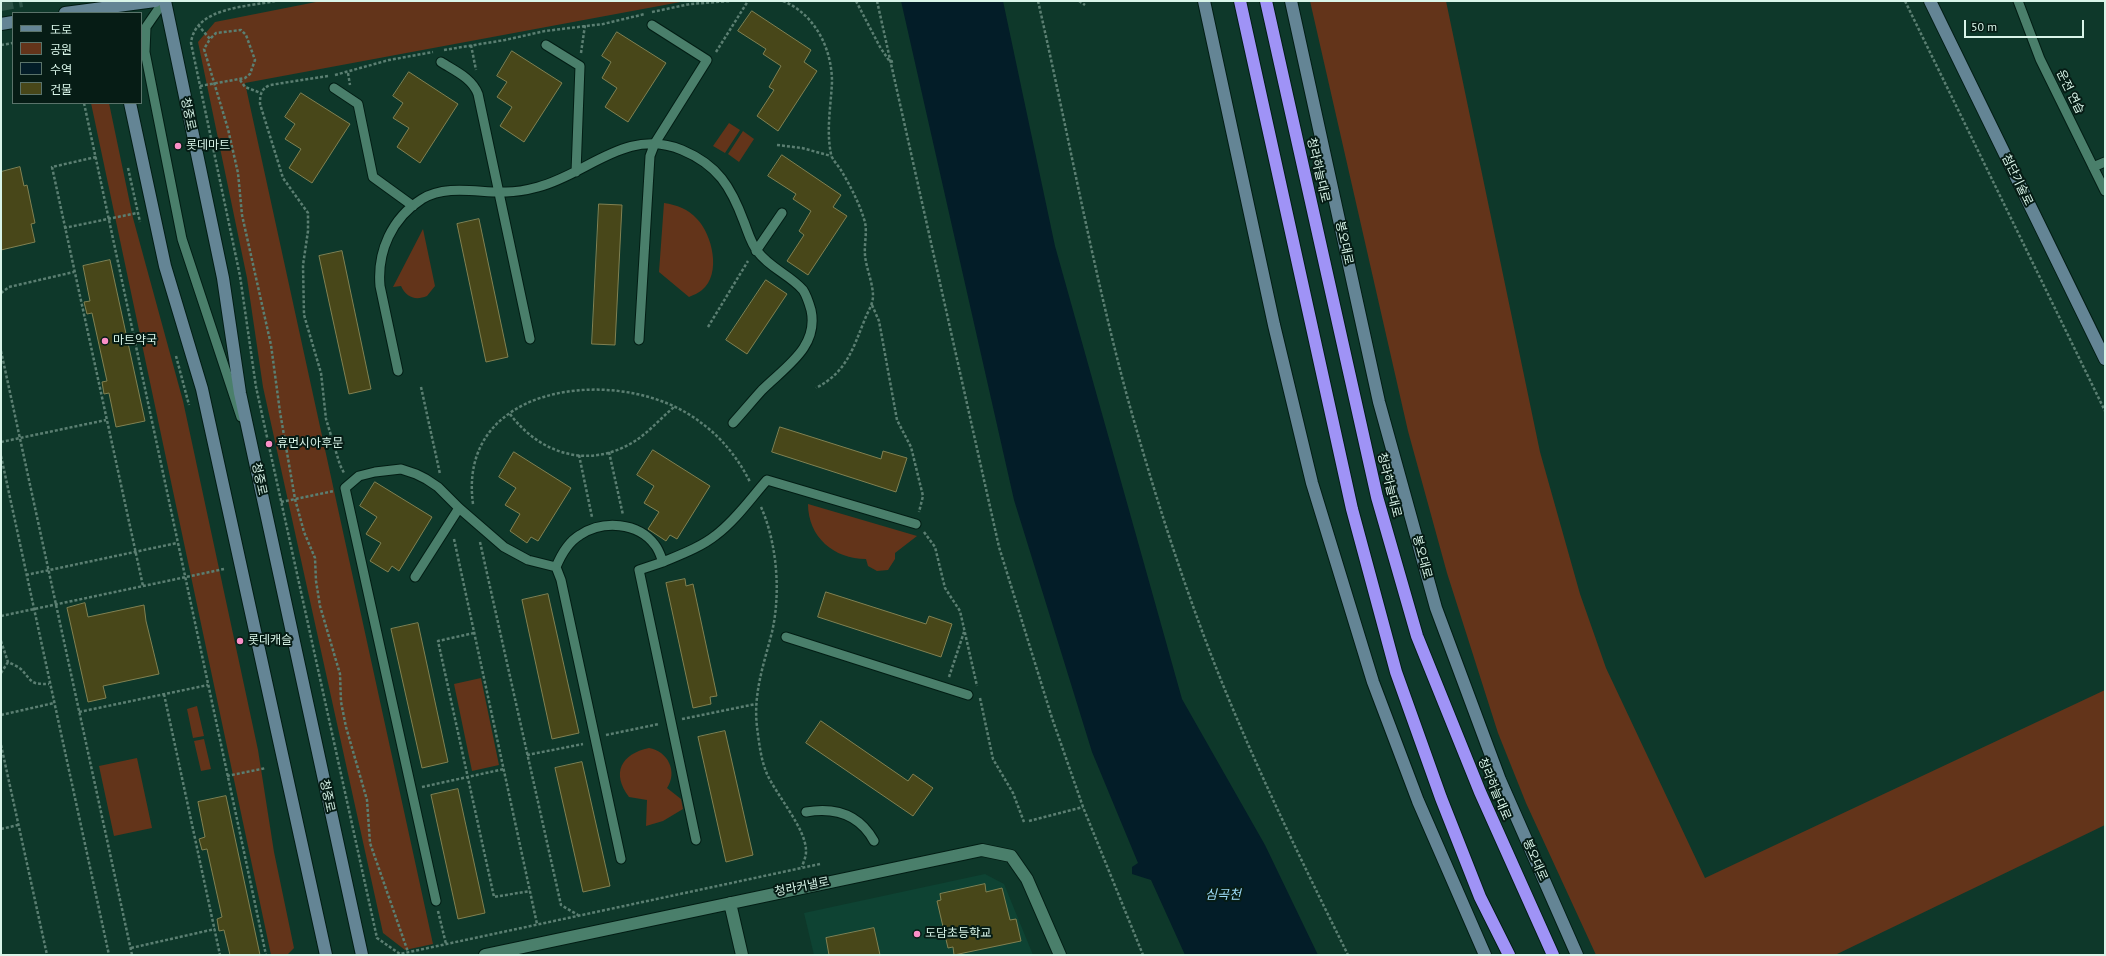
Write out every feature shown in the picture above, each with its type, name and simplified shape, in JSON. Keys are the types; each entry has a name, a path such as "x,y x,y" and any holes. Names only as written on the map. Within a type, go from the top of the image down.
{"highway":[{"path":"1240,1 1352,509 1396,672 1441,798 1500,955"},
{"name":"청라하늘대로","path":"1266,1 1377,497 1417,636 1480,792 1553,955"},
{"path":"1461,850 1480,897 1509,955"}],"street":[{"path":"73,12 155,1"},
{"name":"청중로","path":"165,1 223,278 240,393 362,955"},
{"path":"1204,1 1274,325 1312,483 1373,682 1418,801 1485,955"},
{"name":"봉오대로","path":"1291,1 1379,402 1436,608 1500,780 1577,955"},
{"name":"첨단기술로","path":"1930,1 2105,359"},
{"path":"1,24 12,22"},
{"path":"130,104 165,266 202,389 326,955"},
{"name":"청라커낼로","path":"491,954 982,850 1011,856 1023,873 1060,955"},
{"path":"730,903 742,955"}],"lane":[{"path":"165,1 146,27 145,52 160,135 182,240 253,452"},
{"name":"운전 연습","path":"2018,1 2040,59 2105,191"},
{"path":"640,340 650,156 655,143 707,60 652,25"},
{"path":"546,45 580,66 576,172"},
{"path":"441,62 475,86 530,340"},
{"path":"334,88 358,104 373,177 413,206"},
{"path":"398,371 380,286 379,270 386,239 401,217 413,206 423,198 443,192 465,190 499,192 535,188 576,172 614,152 629,147 655,143 666,145 694,156 707,163 718,174 728,185 734,197 756,251 803,291 809,301 812,329 802,351 763,389 733,423"},
{"path":"2093,167 2105,162"},
{"path":"756,251 782,213"},
{"path":"436,901 411,789 348,485 359,476 389,470 401,469 426,478 504,547 528,560 556,567"},
{"path":"696,840 639,570 663,562 703,544 717,535 767,480 916,524"},
{"path":"415,577 459,508"},
{"path":"556,567 568,546 578,536 595,528 617,526 634,529 645,535 655,546 663,562"},
{"path":"556,567 561,580 621,859"},
{"path":"786,638 968,695"},
{"path":"806,812 821,809 839,812 864,827 874,841"}],"path":[{"path":"282,502 348,485 338,459 324,410 321,373 304,315 302,265 308,231 308,213 283,178 260,104 261,93 264,88 270,85 334,75 389,60 506,40 545,31 602,24 690,4 730,1"},
{"path":"707,60 717,51 748,1"},
{"path":"783,1 807,17 816,26 822,38 832,81 829,106 831,156 848,182 864,219 866,228 865,259 873,296 872,305 864,320 858,340 848,359 827,382 816,388"},
{"path":"856,1 880,47 892,62"},
{"path":"877,1 892,62 999,547 1052,718 1083,806 1143,955"},
{"path":"1038,1 1091,246 1127,396 1171,539 1215,664 1238,720 1281,817 1348,955"},
{"path":"1079,1 1085,5"},
{"path":"1905,1 2105,411"},
{"path":"198,25 210,39"},
{"path":"580,66 585,25"},
{"path":"200,86 215,84 240,80 250,74 255,60 246,35 241,30 216,33 204,49 215,84 238,174 242,214 271,345 280,412 295,499 304,532 315,558 316,581 320,606 340,674 344,715 366,800 370,843 408,952"},
{"path":"1,45 12,43"},
{"path":"471,45 478,79 475,86"},
{"path":"240,80 245,87 261,93"},
{"path":"84,104 266,955"},
{"path":"777,145 802,148 831,156"},
{"path":"96,158 52,167 64,228 143,586"},
{"path":"64,228 137,213"},
{"path":"708,327 748,261 756,251"},
{"path":"1,293 9,286 74,272"},
{"path":"872,305 879,321 897,420 911,447 923,496 916,524 935,547 945,588 960,611 985,717 993,759 1013,793 1024,822"},
{"path":"1,351 132,955"},
{"path":"421,387 444,493"},
{"path":"578,915 561,905 476,522 471,479 474,461 489,433 522,405 544,395 587,389 639,393 674,407 696,419 719,436 740,463 755,494 770,535 776,587 772,630 758,684 755,716 758,739 766,773 801,831 806,852 802,867"},
{"path":"510,414 521,429 543,445 569,454 579,455 609,452 635,441 674,407"},
{"path":"1,442 106,420"},
{"path":"609,452 626,527"},
{"path":"579,455 595,528"},
{"path":"1,456 49,684 109,955"},
{"path":"450,522 537,924"},
{"path":"26,575 177,543"},
{"path":"1,616 224,569"},
{"path":"946,688 964,632"},
{"path":"474,633 438,641 494,898 530,891"},
{"path":"1,641 8,662 22,670 25,677 32,682 49,684"},
{"path":"1,673 8,662"},
{"path":"79,712 208,685"},
{"path":"164,694 220,955"},
{"path":"1,715 54,703"},
{"path":"527,756 596,742"},
{"path":"1,744 47,955"},
{"path":"227,776 266,768"},
{"path":"411,789 504,769"},
{"path":"1029,822 1083,806"},
{"path":"1,829 18,825"},
{"path":"436,901 446,944"},
{"path":"130,948 215,929"}],"shaded area":[{"name":"도담초등학교","path":"985,874 1004,884 1033,955 814,955 804,913"}],"green space":[{"path":"321,1 686,1 245,83 433,944 405,950 383,933 263,387 247,278 198,42 215,22"},
{"path":"1310,1 1446,1 1540,452 1580,594 1606,668 1705,878 2105,690 2105,825 1835,955 1596,955 1526,803 1498,733 1447,573 1408,431"},
{"path":"91,104 109,104 133,218 183,401 258,750 274,852 294,948 287,955 271,955"},
{"path":"729,123 740,130 725,153 713,146"},
{"path":"743,131 754,139 739,162 728,154"},
{"path":"664,203 682,208 697,219 707,234 713,254 712,274 708,283 698,293 689,297 659,272"},
{"path":"423,229 435,286 427,296 415,298 405,293 401,286 393,287"},
{"path":"808,504 917,536 895,553 895,559 888,570 877,571 868,566 866,559 843,555 825,544 813,527 809,516"},
{"path":"481,678 499,765 472,771 454,684"},
{"path":"197,706 204,736 193,738 187,709"},
{"path":"204,739 211,769 201,771 194,741"},
{"path":"649,748 661,753 669,763 672,775 667,788 681,799 683,809 663,821 646,826 647,800 629,797 621,780 620,773 626,760 639,751"},
{"path":"137,758 152,828 114,836 99,766"}],"water":[{"name":"심곡천","path":"901,1 1003,1 1055,246 1182,699 1265,845 1318,955 1185,955 1151,880 1132,874 1132,867 1138,863 1092,752 1014,500"}],"building":[{"path":"752,11 811,50 804,62 817,71 778,131 757,116 774,90 769,87 781,66 763,54 766,49 738,31"},
{"path":"617,32 666,63 628,122 605,107 617,88 602,78 611,62 602,56"},
{"path":"512,51 562,83 524,142 500,126 512,107 497,97 507,82 497,76"},
{"path":"409,72 458,104 420,163 397,147 409,128 393,118 403,103 393,96"},
{"path":"301,93 350,124 312,183 289,168 301,149 285,139 295,124 285,117"},
{"path":"782,155 841,195 833,207 847,216 808,275 787,261 804,235 799,231 811,211 793,199 796,194 768,176"},
{"path":"20,167 24,186 27,185 35,223 31,224 35,242 1,250 1,172"},
{"path":"599,204 622,205 615,345 592,344"},
{"path":"479,219 508,357 486,362 457,224"},
{"path":"342,251 371,389 349,394 319,256"},
{"path":"110,260 145,421 116,427 109,393 104,394 102,382 107,381 92,313 87,314 84,302 90,301 83,266"},
{"path":"766,280 787,294 747,354 726,340"},
{"path":"780,427 881,459 883,451 907,458 896,492 772,452"},
{"path":"653,450 710,486 677,539 670,535 666,541 648,529 659,512 644,503 654,486 637,475"},
{"path":"514,452 571,488 538,541 531,537 527,543 510,531 520,514 505,505 516,488 499,477"},
{"path":"375,482 432,517 399,571 392,566 388,572 370,561 381,543 366,534 377,517 360,506"},
{"path":"685,579 686,586 693,584 717,696 710,697 711,704 693,708 666,583"},
{"path":"826,592 926,624 929,616 952,624 941,657 818,617"},
{"path":"548,594 579,733 552,739 522,600"},
{"path":"85,603 88,617 144,605 146,621 159,674 103,686 106,698 88,702 67,608"},
{"path":"418,623 448,762 422,768 391,629"},
{"path":"821,721 908,781 913,774 933,788 913,816 806,743"},
{"path":"725,731 753,855 726,862 698,737"},
{"path":"582,762 610,886 583,892 555,768"},
{"path":"458,789 485,913 458,919 431,795"},
{"path":"226,796 260,955 230,955 224,930 219,931 217,919 222,917 207,849 202,850 199,839 205,837 198,802"},
{"path":"985,884 986,892 1002,888 1010,920 1016,919 1021,941 954,955 953,947 948,948 937,901 941,900 940,894"},
{"path":"874,928 880,955 829,955 826,938"}],"tunnel":[{"path":"1,5 22,1"}],"place":[{"name":"롯데마트","path":"178,146"},
{"name":"마트약국","path":"105,341"},
{"name":"휴먼시아후문","path":"269,444"},
{"name":"롯데캐슬","path":"240,641"},
{"name":"도담초등학교","path":"917,934"}]}
